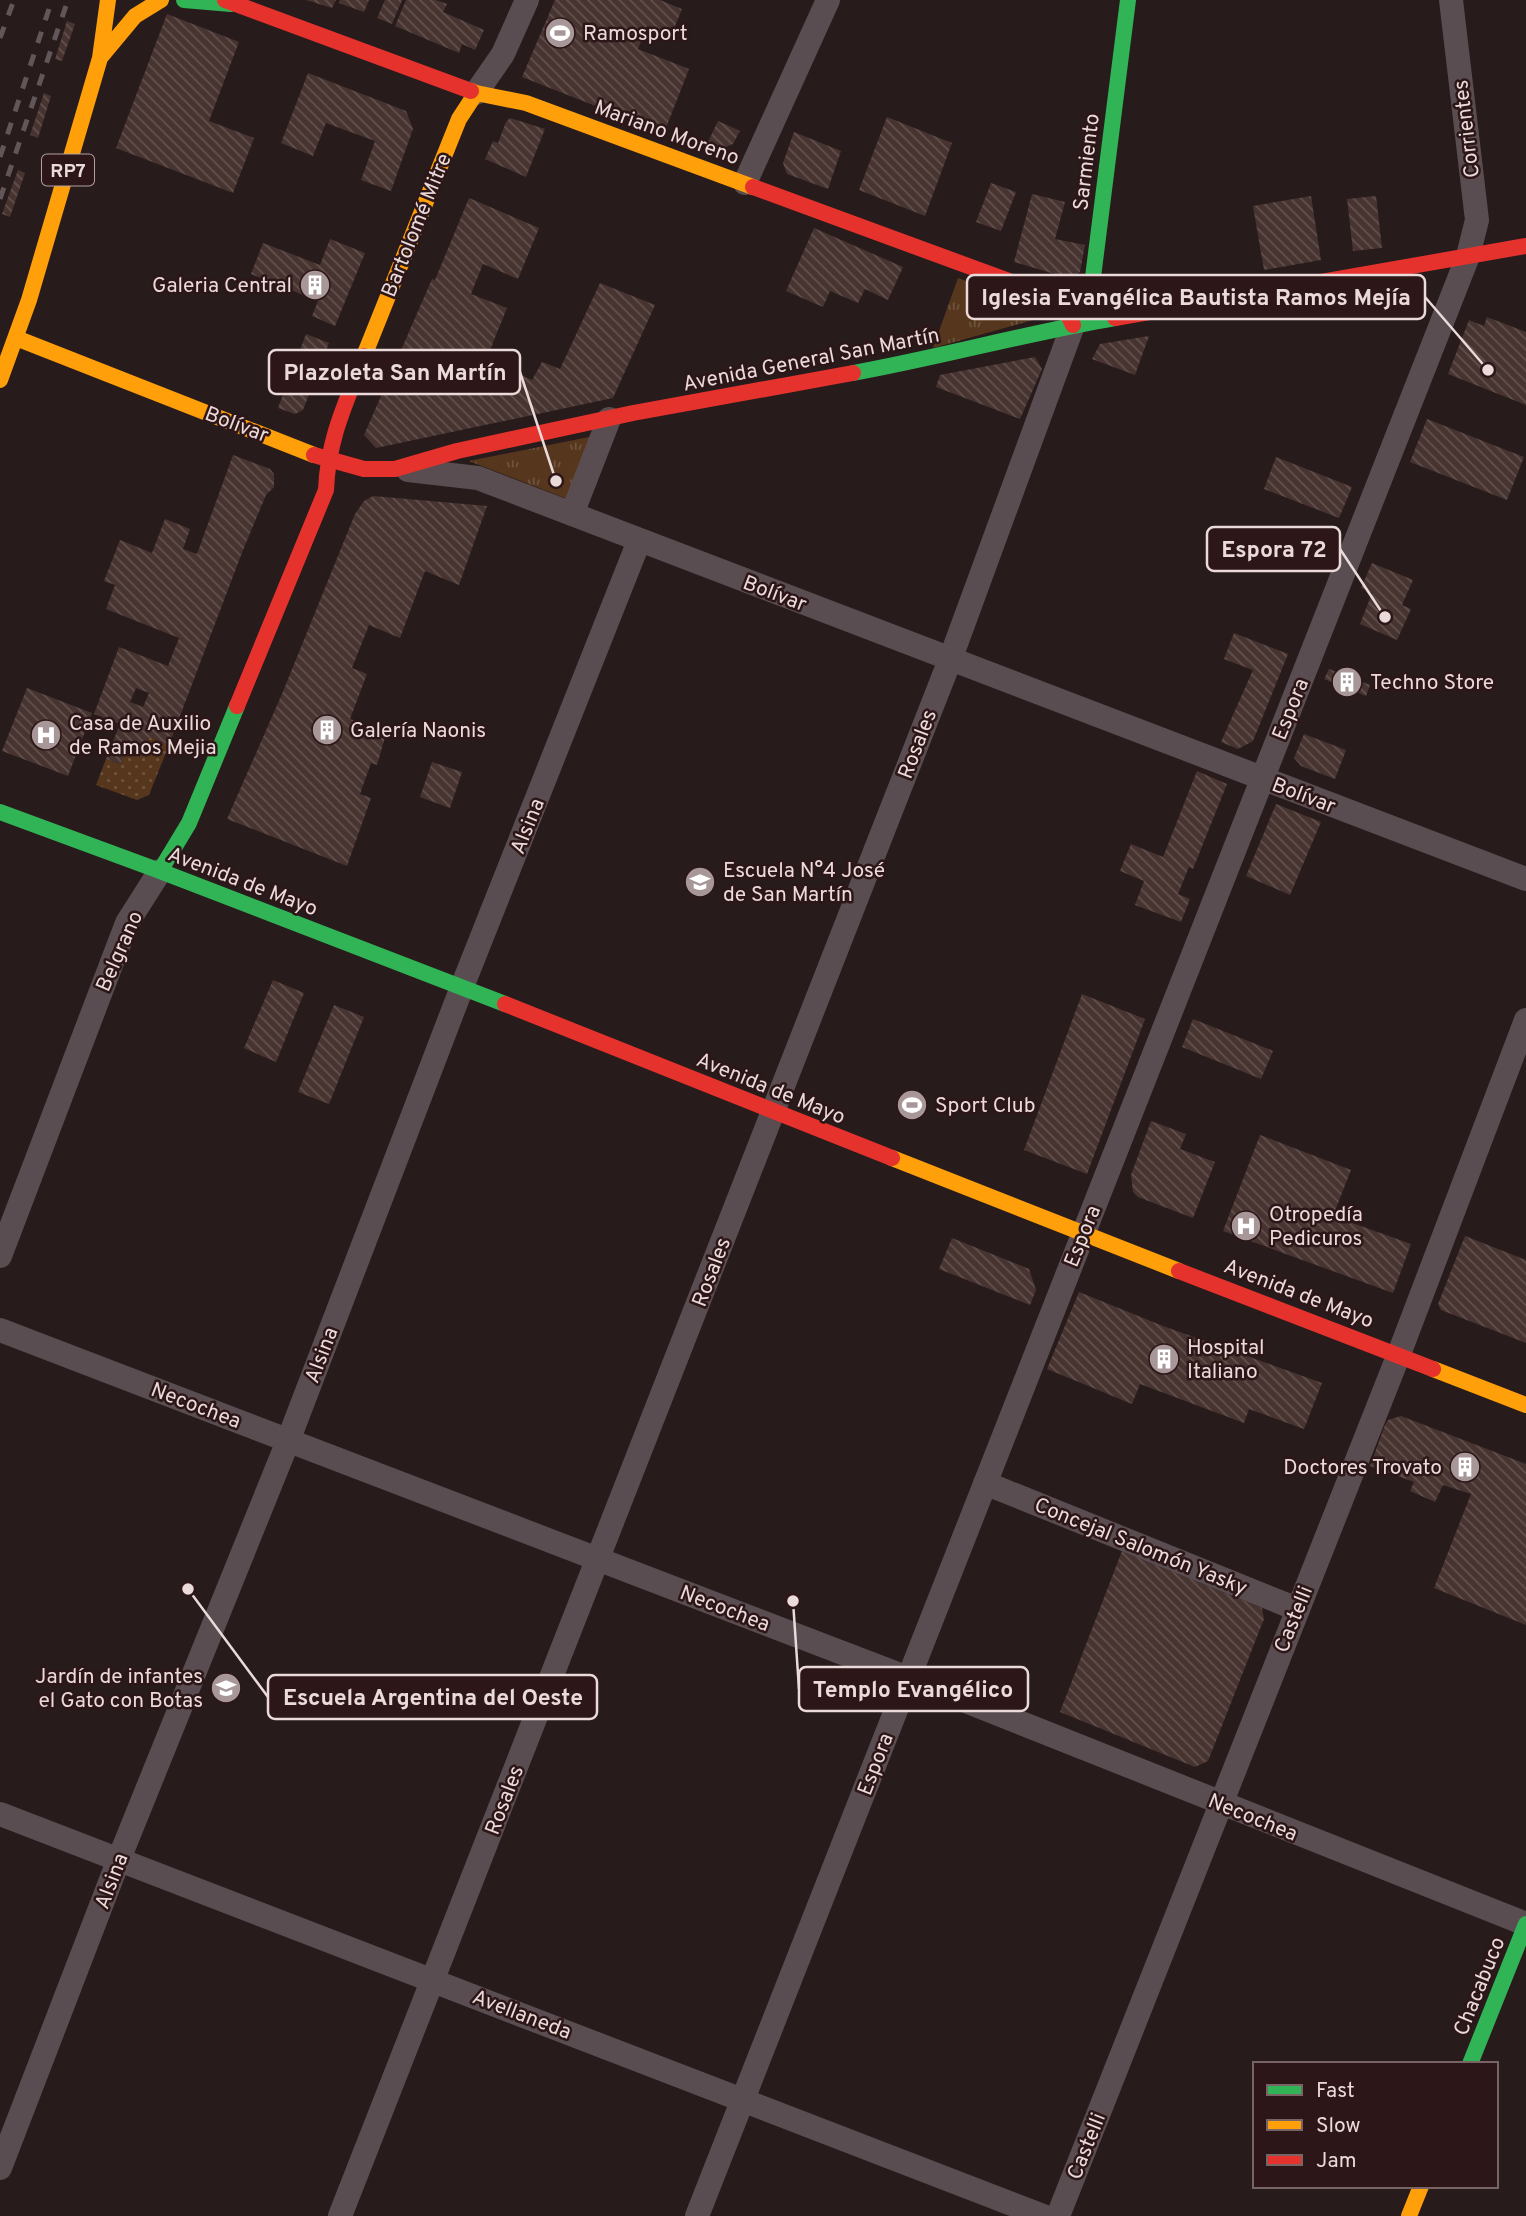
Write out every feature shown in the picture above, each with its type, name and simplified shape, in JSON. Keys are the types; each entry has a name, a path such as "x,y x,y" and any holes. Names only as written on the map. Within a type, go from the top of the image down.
{"main road":[{"name":"RP7","path":"0,380 16,338 100,58 108,0"},
{"path":"100,58 124,27 149,5 161,0"},
{"name":"Mariano Moreno","path":"184,0 228,2 476,93 509,97 745,183 1047,295 1062,302 1073,325"},
{"name":"Sarmiento","path":"1073,325 1092,285 1128,0"},
{"name":"Bartolomé Mitre","path":"327,460 337,425 417,222 459,119 476,93"},
{"name":"Avenida General San Martín","path":"396,469 457,451 609,419 922,360 1073,325 1526,246"},
{"name":"Bolívar","path":"16,338 327,460 364,469 396,469"},
{"name":"Belgrano","path":"160,871 189,823 326,490 327,460"},
{"name":"Avenida de Mayo","path":"0,812 462,987 1083,1234 1526,1405"},
{"name":"Chacabuco","path":"1471,2062 1526,1924"},
{"path":"1409,2216 1420,2188"}],"street":[{"name":"Bartolomé Mitre","path":"476,93 503,54 527,0"},
{"path":"745,183 828,0"},
{"name":"Corrientes","path":"1451,0 1477,220 1468,256"},
{"name":"Espora","path":"697,2216 1468,256"},
{"name":"Rosales","path":"340,2216 950,660 1073,325"},
{"path":"572,514 609,419"},
{"name":"Bolívar","path":"396,469 478,478 1526,879"},
{"name":"Alsina","path":"0,2168 119,1859 288,1441 462,987 639,541"},
{"name":"Belgrano","path":"0,1256 127,923 160,871"},
{"name":"Castelli","path":"1058,2216 1399,1354 1526,1020"},
{"name":"Necochea","path":"0,1330 908,1678 1526,1924"},
{"name":"Concejal Salomón Yasky","path":"985,1483 1297,1609"},
{"name":"Avellaneda","path":"0,1814 1043,2216"}],"green space":[{"path":"958,278 1042,308 1047,316 933,348"},
{"path":"594,436 583,505 469,461"},
{"path":"149,737 169,745 149,795 137,800 96,785 106,759 120,764 125,752 139,758"}],"building":[{"path":"306,0 336,0 332,8"},
{"path":"340,0 369,0 364,12 339,3"},
{"path":"385,0 402,0 392,24 377,18"},
{"path":"406,0 436,0 447,4 443,12 484,30 475,50 462,44 459,53 395,26"},
{"path":"555,0 660,0 682,9 671,36 647,26 638,49 689,69 664,133 522,77"},
{"path":"167,14 239,42 209,121 254,138 233,193 116,148"},
{"path":"67,21 75,24 62,61 55,59"},
{"path":"308,73 406,111 413,129 391,191 361,180 375,141 326,123 313,156 281,143"},
{"path":"44,93 51,96 38,138 30,135"},
{"path":"887,117 952,143 925,216 859,190"},
{"path":"510,118 545,129 526,177 485,159 493,141 498,143"},
{"path":"718,121 740,131 733,144 719,150 706,146"},
{"path":"794,132 841,151 828,189 787,174 783,163"},
{"path":"18,170 25,173 10,217 2,214"},
{"path":"991,183 1016,192 1001,231 976,222"},
{"path":"1032,194 1065,202 1055,239 1085,245 1080,272 1071,279 1014,262"},
{"path":"1311,196 1321,260 1264,270 1253,206"},
{"path":"1376,196 1382,248 1353,251 1347,199"},
{"path":"469,198 539,228 518,279 483,264 471,294 507,308 486,360 532,380 542,362 560,369 600,283 655,305 613,398 376,448 364,435 432,279 435,280"},
{"path":"814,228 903,267 888,300 865,289 858,303 830,291 823,307 786,291"},
{"name":"Galeria Central","path":"330,239 365,253 335,326 312,316 318,301 251,274 263,243 320,265"},
{"path":"1487,317 1526,332 1526,405 1448,374 1469,320 1484,326"},
{"path":"306,334 329,343 303,410 295,414 278,408"},
{"path":"1149,336 1135,375 1092,359 1100,344"},
{"path":"1035,357 1042,369 1020,419 936,387 940,375"},
{"path":"1427,419 1524,457 1507,500 1410,462"},
{"path":"233,455 270,469 274,474 274,487 266,495 243,550 169,745 149,737 139,758 125,752 120,764 106,759 120,724 94,714 119,647 168,666 179,638 106,609 115,585 104,581 120,540 152,553 165,519 190,529 183,549 197,554","holes":["136,688 149,693 143,707 130,702"]},
{"path":"1276,457 1352,487 1339,518 1264,489"},
{"path":"373,496 487,506 459,585 425,571 400,638 369,625 352,668 367,674 350,719 386,734 377,765 371,763 360,794 371,798 347,866 227,819 282,694 355,514 364,501"},
{"path":"1372,563 1413,580 1402,605 1411,609 1397,640 1360,624 1372,593 1361,588"},
{"path":"1234,633 1288,654 1253,741 1238,749 1221,742 1253,670 1224,659"},
{"name":"Techno Store","path":"1329,669 1370,685 1366,696 1324,679"},
{"name":"Casa de Auxilio de Ramos Mejia","path":"27,688 92,713 68,776 2,751"},
{"path":"1304,734 1346,750 1335,779 1301,766 1294,758"},
{"name":"Galería Naonis","path":"432,762 462,772 450,808 420,797"},
{"path":"1197,771 1227,784 1193,869 1189,867 1178,894 1190,899 1181,922 1135,905 1144,881 1120,871 1131,844 1163,857"},
{"path":"1276,804 1321,822 1290,895 1246,876"},
{"path":"273,980 304,993 276,1062 244,1048"},
{"path":"1082,994 1145,1019 1087,1174 1024,1150"},
{"path":"334,1005 364,1017 329,1104 298,1092"},
{"path":"1193,1019 1273,1051 1261,1079 1182,1047"},
{"path":"1151,1121 1186,1134 1180,1149 1215,1162 1193,1218 1138,1197 1133,1192 1131,1175"},
{"path":"1260,1135 1351,1170 1333,1216 1411,1244 1393,1293 1223,1231"},
{"path":"1465,1236 1526,1260 1526,1343 1441,1310 1438,1304"},
{"path":"952,1238 1029,1269 1036,1290 1030,1305 939,1269"},
{"path":"1079,1292 1163,1326 1322,1383 1304,1429 1249,1409 1244,1423 1140,1384 1132,1404 1047,1369"},
{"path":"1401,1416 1526,1464 1526,1625 1434,1588 1471,1494 1443,1485 1435,1502 1410,1491 1414,1482 1370,1466 1388,1420"},
{"path":"1122,1551 1262,1608 1264,1619 1208,1761 1195,1767 1060,1712"}],"railway":[{"path":"0,38 14,0"},
{"path":"0,157 52,0"},
{"path":"0,199 68,0"}],"traffic: fast":[{"path":"184,0 231,4"},
{"path":"1073,325 1092,285 1128,0"},
{"path":"853,373 1115,318"},
{"path":"0,812 160,871 189,823 237,706"},
{"path":"160,871 505,1004"},
{"path":"1471,2062 1526,1924"}],"traffic: slow":[{"path":"0,380 29,300 100,58 108,0"},
{"path":"100,58 135,16 161,0"},
{"path":"364,356 459,119 476,93 471,91"},
{"path":"476,93 526,103 753,187"},
{"path":"16,338 314,455"},
{"path":"892,1158 1179,1271"},
{"path":"1433,1369 1526,1405"},
{"path":"1409,2216 1420,2188"}],"traffic: jam":[{"path":"225,0 471,91"},
{"path":"753,187 1047,295 1062,302 1073,325"},
{"path":"1115,318 1526,246"},
{"path":"237,706 326,490 334,437 364,356"},
{"path":"314,455 364,469 395,469 457,451 633,413 853,373"},
{"path":"505,1004 892,1158"},
{"path":"1179,1271 1433,1369"}],"place":[{"name":"Ramosport","path":"560,33"},
{"name":"Galeria Central","path":"315,285"},
{"name":"Iglesia Evangélica Bautista Ramos Mejía","path":"1488,370"},
{"name":"Plazoleta San Martín","path":"556,481"},
{"name":"Espora 72","path":"1385,617"},
{"name":"Techno Store","path":"1347,682"},
{"name":"Galería Naonis","path":"327,730"},
{"name":"Casa de Auxilio de Ramos Mejia","path":"46,735"},
{"name":"Escuela N°4 José de San Martín","path":"700,882"},
{"name":"Sport Club","path":"912,1105"},
{"name":"Otropedía Pedicuros","path":"1246,1226"},
{"name":"Hospital Italiano","path":"1164,1359"},
{"name":"Doctores Trovato","path":"1465,1467"},
{"name":"Escuela Argentina del Oeste","path":"188,1589"},
{"name":"Templo Evangélico","path":"793,1601"},
{"name":"Jardín de infantes el Gato con Botas","path":"226,1688"}]}
